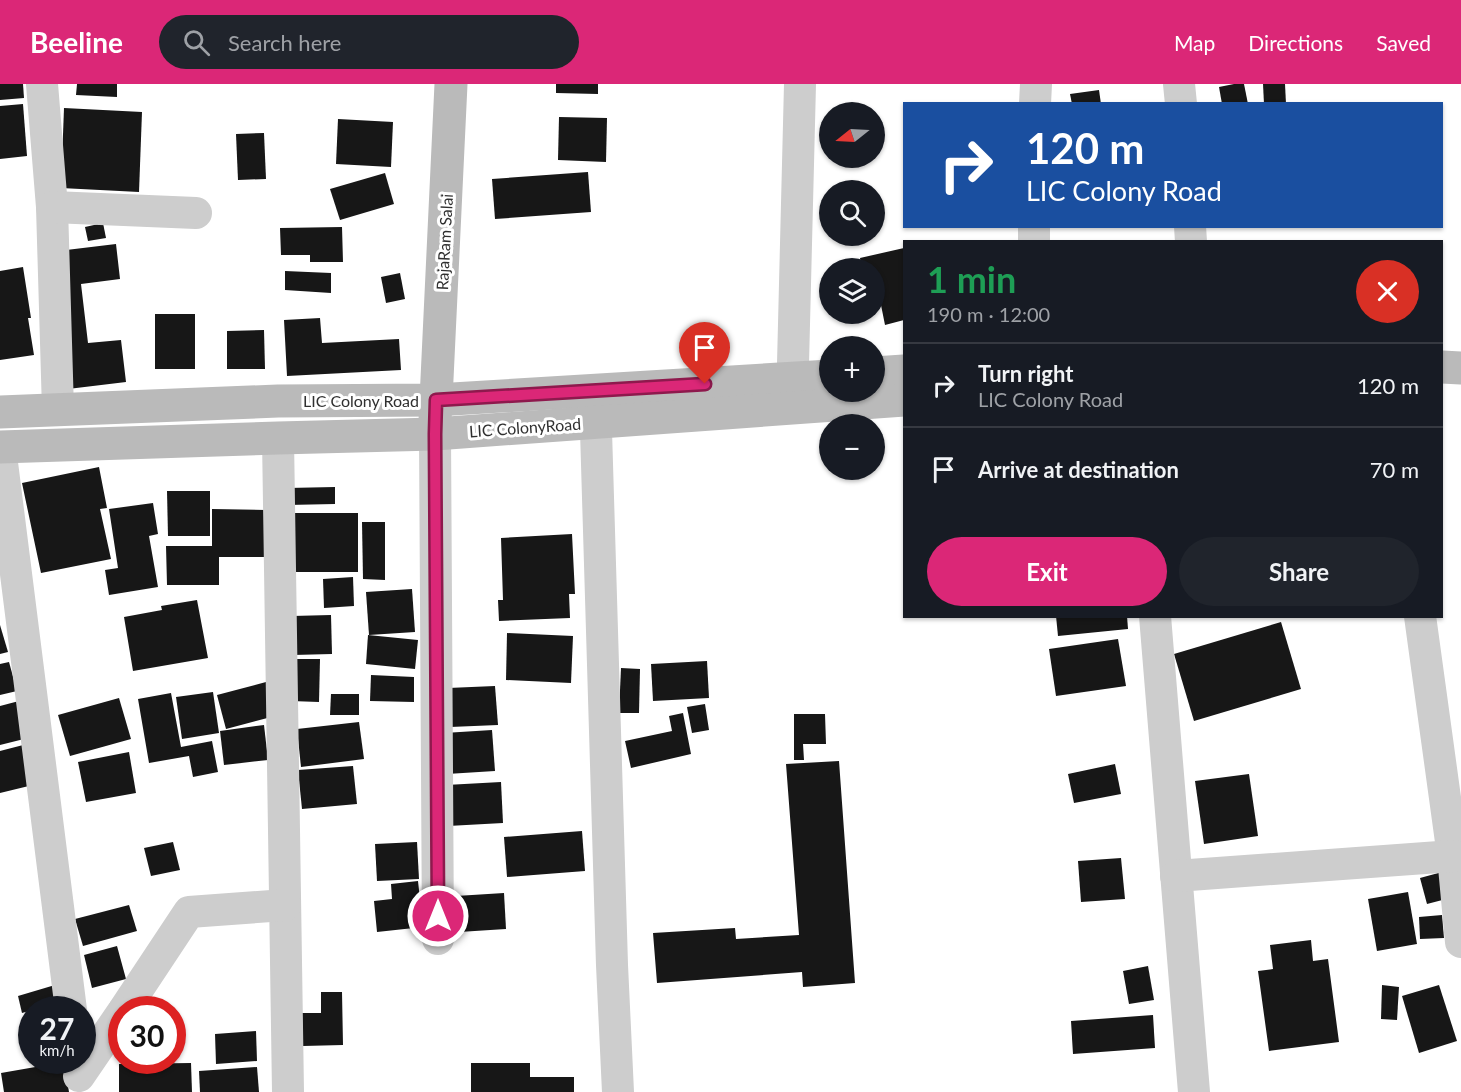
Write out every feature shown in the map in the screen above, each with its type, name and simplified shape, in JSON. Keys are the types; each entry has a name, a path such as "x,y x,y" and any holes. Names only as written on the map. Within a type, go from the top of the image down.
{"main road":[{"name":"RajaRam Salai","path":"435,434 451,84"},
{"path":"1443,367 1461,368"},
{"path":"885,372 903,371"},
{"path":"792,393 819,381"},
{"name":"LIC ColonyRoad","path":"0,447 435,434 595,406 792,393 903,400"},
{"name":"LIC Colony Road","path":"0,412 278,401 436,400 595,406"}],"street":[{"path":"42,84 52,207 58,410"},
{"path":"792,393 800,84"},
{"path":"1035,102 1036,84"},
{"path":"1179,84 1180,102"},
{"path":"52,207 196,213"},
{"path":"595,406 618,1092"},
{"path":"435,434 438,939"},
{"path":"278,438 288,1092"},
{"path":"0,447 69,996"},
{"path":"1155,618 1194,1092"},
{"path":"1420,618 1453,856 1461,942"},
{"path":"1176,876 1453,856"},
{"path":"133,996 189,912 285,905"},
{"path":"79,1076 108,1033"}],"building":[{"path":"0,84 23,84 24,98 0,100"},
{"path":"77,84 117,84 117,97 76,95"},
{"path":"556,84 598,84 598,94 556,93"},
{"path":"1244,84 1248,102 1222,102 1219,87"},
{"path":"1263,84 1285,84 1286,102 1264,102"},
{"path":"1099,90 1101,102 1072,102 1070,94"},
{"path":"23,104 27,156 0,159 0,106"},
{"path":"64,108 142,112 139,192 61,188"},
{"path":"559,117 607,118 606,162 558,160"},
{"path":"338,119 393,122 391,167 336,164"},
{"path":"264,133 266,179 238,180 236,134"},
{"path":"588,172 591,212 495,219 492,179"},
{"path":"385,173 394,204 340,220 330,189"},
{"path":"103,223 106,238 88,241 85,227"},
{"path":"342,227 343,262 310,262 310,255 281,255 280,228"},
{"path":"116,244 120,279 81,284 88,343 121,340 126,382 68,389 58,251"},
{"path":"903,248 903,320 885,325 885,258 860,258"},
{"path":"23,267 34,355 0,360 0,271"},
{"path":"285,271 331,273 331,293 285,290"},
{"path":"400,273 405,299 386,303 381,277"},
{"path":"155,314 195,314 195,369 155,369"},
{"path":"320,318 322,343 399,339 401,370 287,376 284,320"},
{"path":"264,330 265,369 227,369 227,331"},
{"path":"99,467 107,508 100,509 111,559 41,573 22,483"},
{"path":"335,487 335,504 287,505 287,488"},
{"path":"167,491 210,491 210,536 168,536"},
{"path":"153,503 158,534 149,536 158,587 109,595 105,570 118,568 109,509"},
{"path":"212,509 266,510 266,557 219,557 219,585 167,585 166,546 212,546"},
{"path":"292,513 358,513 358,572 292,572"},
{"path":"362,522 385,522 385,580 363,579"},
{"path":"572,534 575,594 569,594 570,618 499,621 498,600 503,600 501,538"},
{"path":"353,577 354,606 324,608 323,579"},
{"path":"412,589 415,632 369,635 366,592"},
{"path":"197,600 208,658 133,671 124,617 162,610 161,606"},
{"path":"331,615 332,654 293,655 292,616"},
{"path":"1056,618 1127,618 1128,629 1058,636"},
{"path":"1281,622 1301,689 1194,721 1174,654"},
{"path":"0,625 8,652 0,654"},
{"path":"507,633 573,636 571,683 506,680"},
{"path":"368,635 418,640 415,669 366,664"},
{"path":"1118,639 1126,686 1056,696 1049,649"},
{"path":"292,659 320,659 319,702 291,701"},
{"path":"707,661 709,698 653,701 651,664"},
{"path":"9,662 17,691 0,695 0,664"},
{"path":"621,668 640,669 639,713 619,713"},
{"path":"371,675 414,677 414,702 370,701"},
{"path":"266,682 275,716 226,729 217,695"},
{"path":"495,686 498,725 450,727 448,688"},
{"path":"213,692 219,733 182,739 176,697"},
{"path":"171,693 181,747 212,741 218,772 193,777 189,756 149,763 138,699"},
{"path":"331,694 359,694 359,715 330,715"},
{"path":"119,698 131,739 70,756 58,715"},
{"path":"19,701 28,738 0,745 0,706"},
{"path":"705,704 709,730 692,733 687,707"},
{"path":"683,713 691,754 631,768 625,741 672,731 669,716"},
{"path":"794,714 825,714 826,744 803,744 804,760 794,760"},
{"path":"359,722 364,759 301,767 297,729"},
{"path":"264,725 268,760 224,765 220,731"},
{"path":"492,730 495,771 447,774 444,733"},
{"path":"27,744 37,784 0,793 0,751"},
{"path":"129,752 136,793 86,802 78,762"},
{"path":"839,761 855,983 803,987 802,972 657,983 653,933 735,928 736,939 799,935 786,764"},
{"path":"1115,764 1121,794 1074,803 1068,774"},
{"path":"353,766 357,804 302,809 298,770"},
{"path":"1249,774 1258,836 1204,844 1195,781"},
{"path":"501,782 503,823 448,826 446,785"},
{"path":"582,831 585,871 507,877 504,837"},
{"path":"173,842 180,870 151,876 144,848"},
{"path":"417,842 419,879 377,881 375,844"},
{"path":"1121,858 1125,899 1081,902 1078,861"},
{"path":"1442,872 1450,898 1427,904 1420,878"},
{"path":"418,881 423,927 377,932 374,901 392,899 391,884"},
{"path":"1408,892 1417,944 1377,951 1368,899"},
{"path":"504,893 506,929 459,932 456,896"},
{"path":"129,905 137,931 83,946 75,919"},
{"path":"1442,915 1444,938 1420,939 1419,917"},
{"path":"1311,940 1313,961 1328,959 1339,1042 1269,1051 1258,971 1273,969 1270,945"},
{"path":"117,946 126,979 92,988 84,955"},
{"path":"1148,966 1154,1000 1129,1004 1123,971"},
{"path":"55,985 58,996 18,996"},
{"path":"1382,985 1399,987 1397,1020 1381,1019"},
{"path":"1439,985 1457,1041 1419,1053 1402,996"},
{"path":"321,992 342,992 343,1045 303,1046 302,1013 321,1013"},
{"path":"1153,1015 1155,1048 1073,1054 1071,1021"},
{"path":"256,1031 257,1061 216,1064 215,1034"},
{"path":"186,1063 191,1063 192,1092 119,1092 119,1074 186,1074"},
{"path":"471,1063 530,1063 530,1077 574,1077 574,1092 471,1092"},
{"path":"257,1067 259,1092 200,1092 199,1071"},
{"path":"18,1070 18,1074 66,1074 69,1092 4,1092 1,1073"}],"route":[{"path":"438,916 436,400 705,384"}]}
